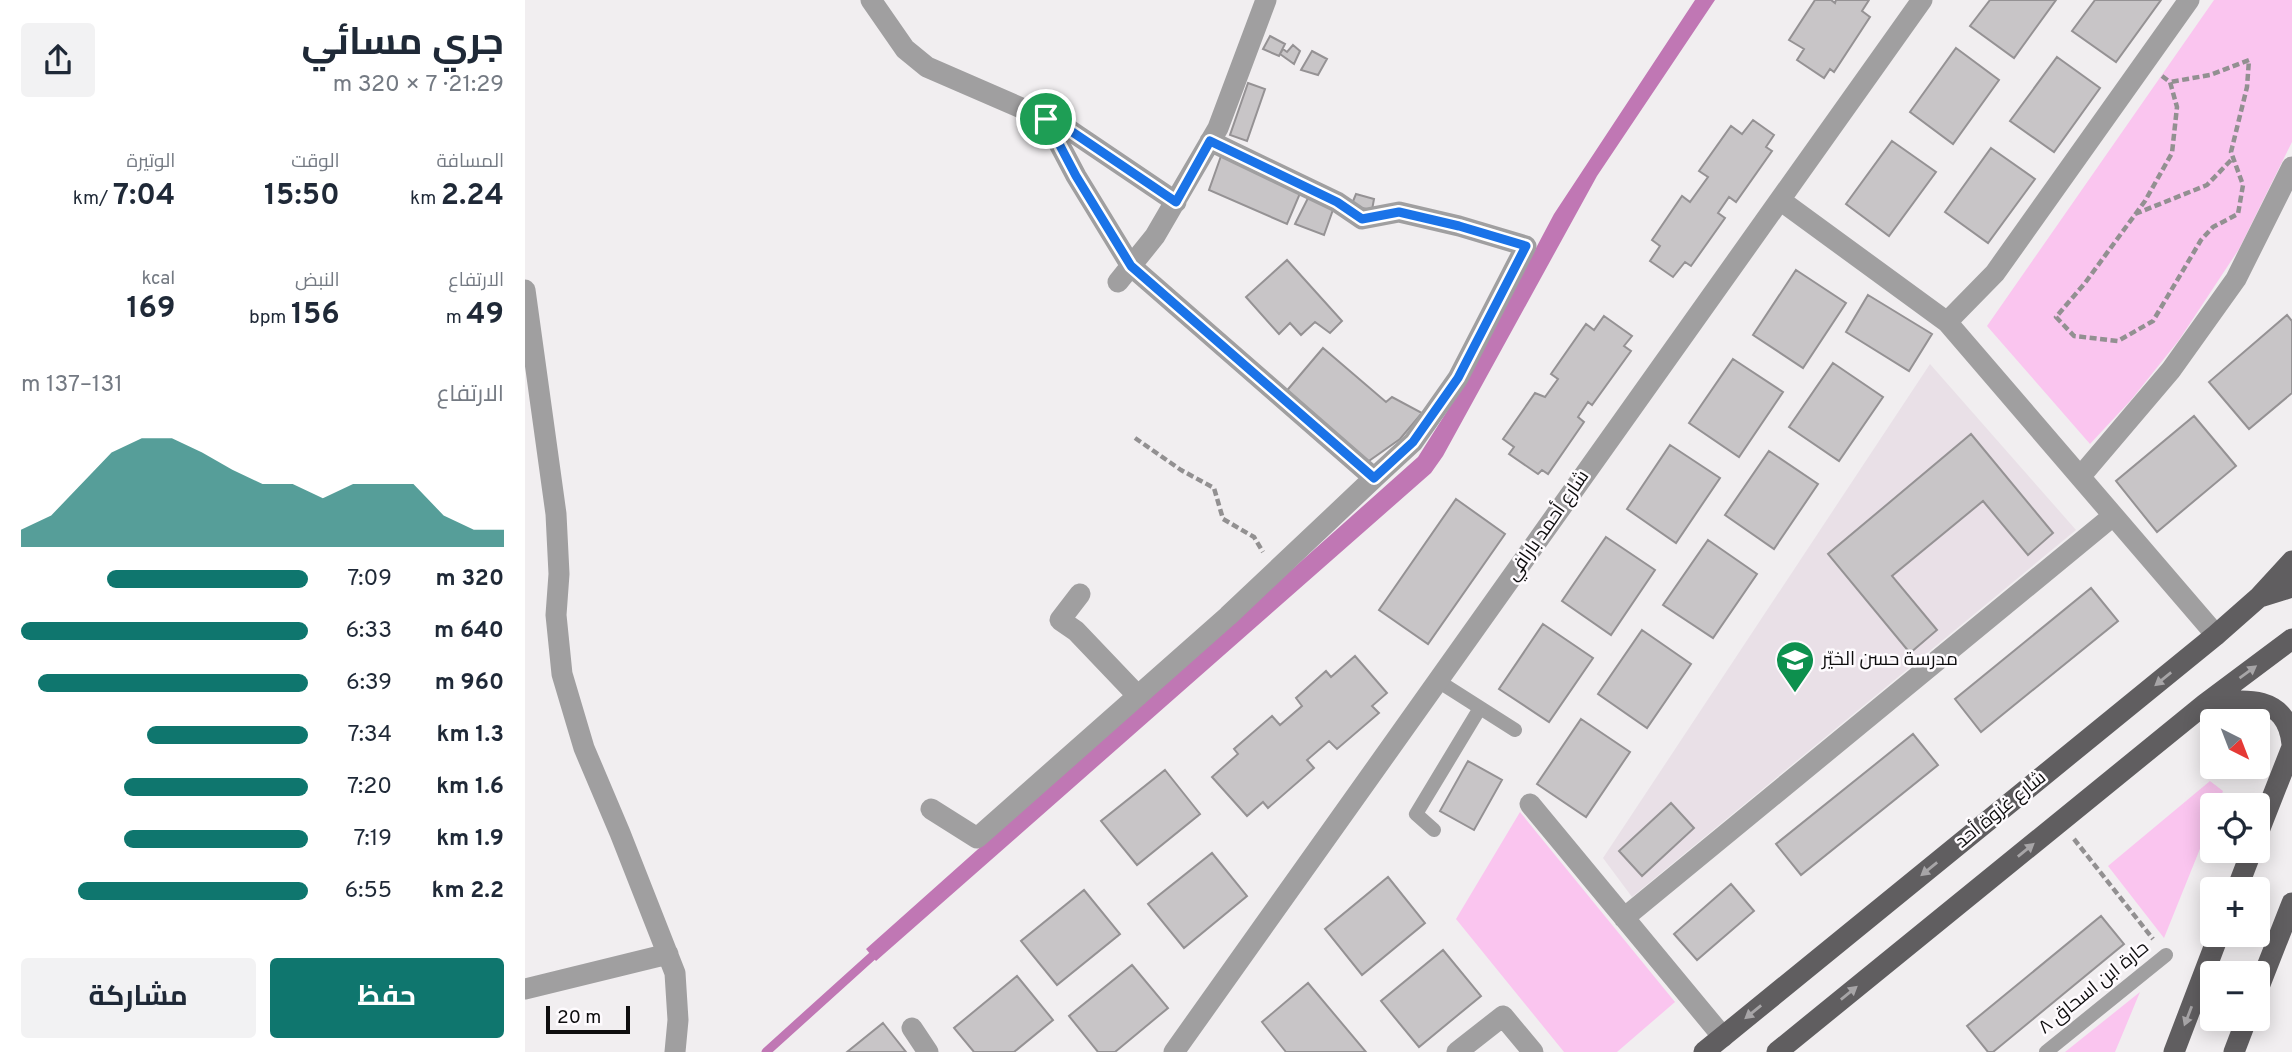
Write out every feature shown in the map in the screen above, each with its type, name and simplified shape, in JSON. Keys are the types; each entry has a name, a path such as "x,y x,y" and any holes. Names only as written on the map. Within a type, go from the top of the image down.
{"main road":[{"name":"شارع غزوة أحد","path":"1704,1052 2216,635 2258,598 2292,561"},
{"path":"2258,598 2292,587"},
{"path":"1777,1052 2205,704 2292,639"},
{"path":"2205,704 2250,700 2266,704 2279,713 2290,729 2292,745 2270,802"},
{"path":"2269,961 2292,903"},
{"path":"2174,1052 2214,947"},
{"path":"2234,1052 2242,1031"}],"street":[{"path":"871,0 905,49 927,67 1065,127 1176,202"},
{"path":"1124,274 1155,236 1218,128 1266,0"},
{"name":"شارع أحمد بارافي","path":"1174,1052 1922,0"},
{"path":"1947,322 1995,273 2189,0"},
{"path":"1046,119 1124,274 1374,478"},
{"path":"931,809 977,838 1138,696 1413,442 1458,378 1526,246 1399,212 1362,219 1337,202 1210,141"},
{"path":"2080,477 2171,370 2236,279 2292,167"},
{"path":"1780,200 1947,322 2216,635"},
{"path":"525,290 556,514 559,574 556,615 562,674 584,748 675,973 678,1020 675,1052"},
{"path":"1624,918 2113,516"},
{"path":"1080,594 1060,620 1076,631 1138,696"},
{"path":"1530,804 1723,1037"},
{"path":"525,989 668,954"},
{"path":"1457,1052 1503,1016 1533,1052"},
{"path":"912,1028 928,1052"}],"lane":[{"path":"1438,681 1515,730"},
{"path":"1434,830 1416,814 1480,708"},
{"name":"حارة ابن اسحاق ٨","path":"2046,1052 2166,955"}],"path":[{"path":"2144,63 2170,82 2178,107 2172,153 2145,201 2085,283 2056,317 2074,335 2118,341 2154,321 2201,240 2213,227 2238,214 2243,185 2231,152 2247,87 2249,60 2210,75 2170,82"},
{"path":"2134,214 2207,185 2234,158"},
{"path":"1135,438 1181,470 1214,488 1223,519 1254,537 1277,569"},
{"path":"2060,822 2166,955"}],"shaded area":[{"path":"1695,0 1715,0 1597,176 1443,456 1431,473 876,961 866,949 1418,457 1463,386 1554,214"},
{"path":"2214,0 2292,0 2292,142 2239,249 2179,340 2131,400 2090,444 1987,326"},
{"name":"مدرسة حسن الخيّر","path":"1930,364 2076,530 1632,897 1603,858"},
{"path":"2210,781 2223,791 2200,793 2200,849 2164,938 2108,866"},
{"path":"1520,812 1675,1002 1617,1052 1564,1052 1456,919"},
{"path":"2140,992 2115,1052 2065,1052"}],"building":[{"path":"1815,0 1831,0 1835,3 1836,0 1869,0 1862,11 1870,17 1834,72 1830,69 1824,78 1797,60 1804,49 1789,40"},
{"path":"1990,0 2056,0 2014,58 1970,26"},
{"path":"2095,0 2161,0 2116,62 2072,31"},
{"path":"1270,36 1285,44 1279,56 1263,49"},
{"path":"1293,45 1300,51 1294,64 1280,54 1283,49 1287,52"},
{"path":"1956,48 1999,80 1953,144 1910,112"},
{"path":"1312,51 1327,59 1318,75 1301,70"},
{"path":"2057,57 2100,88 2054,152 2010,121"},
{"path":"1248,83 1265,89 1247,141 1230,135"},
{"path":"1753,120 1774,135 1766,147 1772,151 1736,202 1729,197 1718,213 1725,218 1691,266 1685,262 1673,277 1650,261 1660,246 1652,240 1682,196 1690,202 1708,177 1699,171 1731,126 1742,134"},
{"path":"1892,141 1936,172 1889,236 1846,204"},
{"path":"1991,148 2035,179 1988,243 1945,212"},
{"path":"1221,156 1301,191 1287,224 1209,190"},
{"path":"1310,194 1334,207 1324,235 1295,224"},
{"path":"1356,194 1374,199 1372,210 1351,206"},
{"path":"1287,260 1342,321 1330,333 1315,322 1301,335 1290,323 1279,334 1246,297"},
{"path":"1796,270 1846,303 1803,368 1753,335"},
{"path":"1868,295 1932,334 1909,371 1846,332"},
{"path":"2287,315 2292,321 2292,393 2249,429 2209,382"},
{"path":"1604,316 1632,336 1624,346 1631,351 1592,405 1588,402 1578,417 1584,422 1548,474 1542,470 1538,474 1509,454 1514,447 1503,439 1535,393 1545,397 1558,379 1551,374 1586,324 1594,330"},
{"path":"1323,348 1386,402 1392,397 1422,413 1400,439 1366,463 1284,394"},
{"path":"1733,359 1783,392 1739,457 1689,423"},
{"path":"1833,363 1883,397 1839,461 1789,427"},
{"path":"2194,416 2236,466 2157,532 2116,481"},
{"path":"1971,434 2053,533 2028,555 1983,501 1892,576 1937,630 1910,653 1828,554"},
{"path":"1670,445 1720,478 1676,543 1627,509"},
{"path":"1769,451 1818,484 1774,549 1725,515"},
{"path":"1456,499 1505,534 1428,644 1379,610"},
{"path":"1606,537 1655,570 1611,635 1562,601"},
{"path":"1708,540 1757,574 1713,638 1663,605"},
{"path":"2091,588 2118,621 1981,732 1955,699"},
{"path":"1543,624 1593,658 1549,722 1499,689"},
{"path":"1642,630 1691,664 1647,728 1598,694"},
{"path":"1355,656 1387,693 1372,706 1379,713 1337,749 1329,741 1307,760 1314,768 1268,808 1263,802 1247,816 1212,777 1238,754 1234,749 1272,716 1280,725 1302,706 1296,698 1326,671 1331,677"},
{"path":"1581,719 1630,752 1586,817 1537,784"},
{"path":"1913,734 1938,765 1801,875 1776,844"},
{"path":"1468,761 1502,780 1474,830 1440,811"},
{"path":"1165,770 1200,814 1137,865 1101,821"},
{"path":"1671,803 1694,828 1642,876 1619,851"},
{"path":"1212,853 1247,896 1184,948 1148,904"},
{"path":"1388,877 1425,923 1362,975 1325,929"},
{"path":"1731,884 1754,911 1697,960 1674,934"},
{"path":"1084,890 1120,934 1057,985 1021,941"},
{"path":"2101,916 2124,944 1993,1052 1988,1052 1967,1026"},
{"path":"1443,950 1481,996 1419,1047 1381,1001"},
{"path":"1132,965 1168,1008 1115,1052 1098,1052 1069,1016"},
{"path":"1017,976 1053,1020 1014,1052 974,1052 954,1028"},
{"path":"1308,983 1366,1052 1286,1052 1262,1022"},
{"path":"883,1023 906,1052 847,1052"}],"waterway":[{"path":"766,1052 879,950"}],"place":[{"name":"مدرسة حسن الخيّر","path":"1795,694"}],"route":[{"path":"1046,119 1065,127 1176,202 1210,141 1337,202 1362,219 1399,212 1526,246 1458,378 1413,442 1374,478 1131,266 1076,176 1046,119"}]}
